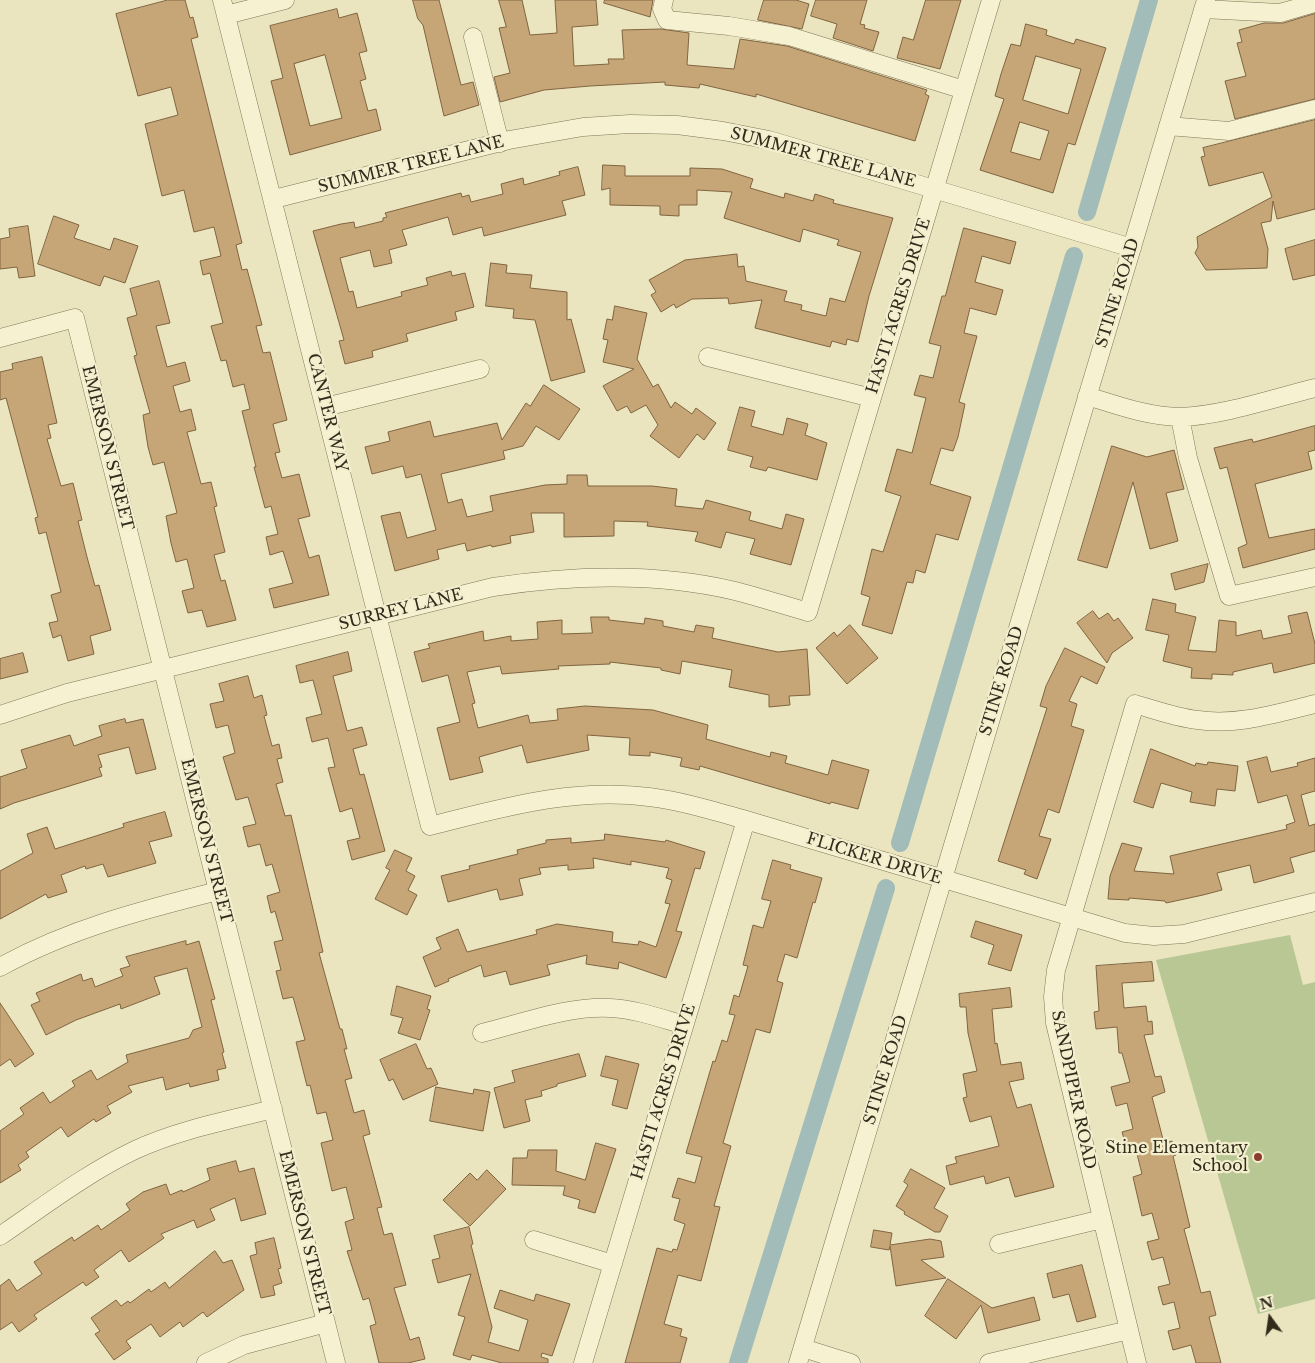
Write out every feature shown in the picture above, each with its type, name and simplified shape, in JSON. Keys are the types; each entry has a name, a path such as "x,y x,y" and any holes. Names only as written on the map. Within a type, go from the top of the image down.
{"street":[{"path":"224,7 285,0"},
{"path":"664,0 662,9 667,20 729,26 789,36 964,90"},
{"name":"HASTI ACRES DRIVE","path":"808,612 991,0"},
{"path":"1205,5 1280,12 1315,3"},
{"name":"STINE ROAD","path":"800,1356 1205,5"},
{"name":"CANTER WAY","path":"224,7 274,199 430,826"},
{"path":"473,36 500,143"},
{"path":"1168,126 1229,131 1315,109"},
{"name":"SUMMER TREE LANE","path":"274,199 500,143 583,127 630,124 677,125 724,131 769,140 1132,248"},
{"name":"EMERSON STREET","path":"0,338 75,318 336,1363"},
{"path":"708,357 872,398"},
{"path":"326,407 480,369"},
{"path":"1087,396 1153,414 1180,417 1203,414 1315,388"},
{"path":"1180,417 1188,458 1229,596 1315,577"},
{"name":"SURREY LANE","path":"0,715 67,693 163,668 493,587 533,581 583,577 634,577 684,582 734,591 808,612"},
{"name":"SANDPIPER ROAD","path":"1137,1363 1056,1023 1053,996 1056,970 1135,704 1198,720 1224,722 1248,720 1315,704"},
{"name":"FLICKER DRIVE","path":"430,826 534,801 610,794 648,797 686,803 746,820 1125,933 1154,936 1184,934 1315,902"},
{"name":"HASTI ACRES DRIVE","path":"583,1363 746,820"},
{"path":"0,967 72,932 122,915 218,891"},
{"path":"482,1033 567,1012 609,1008 633,1010 684,1025"},
{"path":"0,1236 93,1172 135,1150 180,1133 273,1109"},
{"path":"998,1244 1102,1219"},
{"path":"534,1240 613,1264"},
{"path":"206,1363 244,1345 326,1324"},
{"path":"988,1363 1129,1330"},
{"path":"800,1356 851,1363"}],"green space":[{"name":"Stine Elementary School","path":"1290,935 1303,985 1315,982 1315,1299 1258,1314 1156,960"}],"building":[{"path":"168,0 185,0 190,18 193,17 198,37 191,39 242,243 236,245 242,270 247,269 262,325 256,326 263,353 270,352 287,420 273,424 280,452 275,453 282,478 299,474 310,516 298,519 309,558 319,555 329,595 274,608 269,589 293,583 283,551 270,555 266,537 278,534 271,506 265,508 254,467 256,467 242,411 250,409 244,384 233,387 226,360 221,361 211,326 223,323 210,273 203,275 200,261 221,256 214,227 194,232 184,190 162,196 145,124 178,115 171,87 138,96 116,14"},
{"path":"413,0 439,0 461,85 473,82 479,105 444,116 423,25 418,19"},
{"path":"499,0 522,0 530,35 557,33 555,0 596,0 598,25 572,27 574,66 609,64 608,59 624,59 622,30 661,29 689,33 687,65 734,69 740,39 787,46 927,90 925,94 929,96 915,141 756,94 756,97 700,84 699,88 665,85 665,82 544,90 500,102 494,77 510,73 499,28 506,27"},
{"path":"605,0 653,0 650,17 604,3"},
{"path":"764,0 796,0 809,4 802,29 758,20"},
{"path":"816,0 867,0 860,24 865,25 864,28 879,32 873,51 833,38 837,24 811,16"},
{"path":"926,0 961,0 940,69 897,58 903,37 913,40"},
{"path":"337,9 339,18 357,13 367,51 359,53 366,79 360,81 368,111 376,109 381,130 290,155 271,81 283,78 270,26","holes":["325,55 342,118 310,126 294,64"]},
{"path":"1315,14 1315,99 1235,119 1225,81 1246,76 1237,43 1242,42 1239,30 1264,23 1283,23"},
{"path":"1026,24 1047,30 1046,35 1074,44 1076,39 1106,48 1075,145 1068,143 1053,193 980,170 1004,99 995,96 1001,74 1011,44 1020,46","holes":["1036,56 1081,69 1068,114 1023,100","1020,122 1049,131 1040,160 1011,152"]},
{"path":"1315,120 1315,209 1277,219 1273,201 1271,221 1261,223 1268,249 1267,268 1206,270 1195,253 1198,247 1197,237 1272,197 1263,172 1209,186 1201,157 1205,156 1203,148"},
{"path":"603,165 625,166 625,176 690,176 690,168 722,169 753,179 750,188 784,198 785,193 813,201 815,194 834,200 833,203 893,218 869,296 858,342 847,339 846,345 832,341 830,347 755,328 762,300 729,304 728,298 692,299 676,308 674,304 661,312 651,295 656,292 649,280 685,260 737,254 738,267 744,266 746,281 787,291 784,301 802,305 801,310 826,316 830,298 845,302 861,252 837,245 839,240 803,229 800,242 724,218 732,192 697,190 697,205 679,205 679,216 660,215 660,206 610,205 610,188 602,190"},
{"path":"578,167 585,195 562,201 566,215 484,236 482,227 453,235 448,217 402,230 407,245 389,250 392,263 374,267 370,250 340,258 349,292 353,291 357,308 402,296 401,292 428,285 426,278 451,271 452,276 465,273 474,307 455,312 457,320 406,334 408,341 372,351 373,357 345,364 339,341 344,340 313,231 354,222 355,228 383,221 383,218 387,217 385,213 461,193 462,197 469,195 471,202 503,194 501,184 523,178 524,185 560,175 559,172"},
{"path":"54,216 79,225 74,238 110,250 114,238 138,246 125,283 104,276 100,286 38,264"},
{"path":"28,226 35,276 19,278 17,267 0,269 0,239 10,237 9,229"},
{"path":"964,228 1016,242 1010,264 982,256 975,282 1003,290 996,315 970,308 964,333 977,336 959,402 965,404 958,437 953,451 941,448 930,484 971,497 958,540 936,534 925,573 916,570 913,583 907,582 892,634 862,625 870,597 861,594 872,549 883,552 901,496 885,491 897,449 912,453 926,398 914,395 920,375 933,378 941,346 929,343 942,296 945,296"},
{"path":"1315,240 1315,275 1293,280 1285,249"},
{"path":"491,263 507,265 506,273 532,275 530,288 567,292 567,320 571,319 585,372 551,381 535,320 513,318 514,309 486,306"},
{"path":"159,281 170,323 156,326 167,367 185,362 190,381 173,386 180,412 191,409 196,430 187,432 201,484 211,482 217,506 214,507 225,552 214,555 221,581 225,580 236,620 207,627 202,610 188,613 182,591 194,588 187,559 176,562 171,543 166,516 177,513 164,462 153,465 148,447 143,415 150,413 134,356 137,355 127,318 137,315 130,289"},
{"path":"615,306 647,313 637,359 653,387 658,384 671,408 675,402 692,414 696,408 716,423 704,440 697,434 679,458 650,436 658,425 646,405 631,413 627,406 617,411 603,386 634,369 603,362 608,340 603,339 607,319 612,320"},
{"path":"42,357 57,423 48,425 51,438 47,439 61,486 73,483 82,520 78,521 87,557 95,586 99,585 111,630 90,636 94,654 68,661 61,635 53,638 49,623 58,621 51,595 61,592 46,532 39,534 35,518 38,517 6,398 0,400 0,372 13,369 12,364"},
{"path":"544,385 580,409 559,440 536,426 523,446 503,451 505,459 441,474 448,503 462,499 467,517 493,511 490,496 545,485 567,484 567,475 587,475 588,486 652,486 677,489 675,506 703,509 706,500 751,512 749,520 782,529 786,514 804,519 791,565 750,554 755,539 726,532 721,548 695,541 698,532 647,526 648,522 614,521 614,536 564,537 564,513 531,513 534,532 510,536 511,543 492,547 491,545 467,551 465,543 437,550 439,559 395,571 381,516 400,512 407,538 436,530 421,474 406,478 403,466 372,474 365,447 390,441 388,432 430,421 434,437 497,423 502,440 526,403 530,406"},
{"path":"740,407 755,411 751,426 783,435 787,418 808,424 805,435 827,443 817,480 768,467 766,471 750,467 753,457 728,450"},
{"path":"1315,426 1315,450 1308,452 1312,469 1255,484 1269,538 1315,529 1315,549 1243,568 1238,548 1247,544 1227,467 1220,469 1214,448 1252,439 1253,442"},
{"path":"1112,446 1147,457 1174,450 1184,489 1166,493 1178,541 1150,549 1133,482 1107,568 1078,560"},
{"path":"1208,564 1204,582 1175,590 1171,574"},
{"path":"1153,599 1176,604 1175,612 1196,617 1188,650 1216,652 1219,620 1236,622 1236,636 1261,630 1263,639 1292,633 1288,616 1307,612 1315,644 1315,663 1274,673 1272,663 1233,672 1233,675 1212,674 1212,679 1191,678 1192,668 1163,661 1169,635 1146,630"},
{"path":"1093,611 1099,619 1108,613 1114,621 1118,618 1133,638 1112,653 1107,663 1077,623"},
{"path":"591,617 609,617 609,620 644,624 645,618 663,621 663,626 694,632 696,625 714,628 712,638 778,652 807,649 810,695 789,696 790,705 769,707 769,695 729,687 732,670 682,661 680,674 661,670 661,668 610,662 610,664 558,666 559,669 502,674 500,666 467,672 475,703 472,704 478,728 528,715 530,723 558,720 557,709 585,706 653,710 708,725 706,739 770,757 771,752 787,756 785,763 828,775 832,760 869,770 858,809 831,802 830,804 700,766 699,770 680,766 682,758 650,752 650,756 629,755 630,738 587,735 589,750 527,763 522,745 479,757 483,772 450,780 437,728 460,722 448,675 422,682 414,652 430,648 428,644 483,631 484,641 511,636 511,641 538,639 537,622 562,620 562,634 592,633"},
{"path":"850,625 878,658 847,684 816,648 834,632 837,636"},
{"path":"1065,648 1105,667 1097,684 1081,676 1069,701 1077,704 1071,726 1084,730 1059,813 1048,809 1039,836 1051,839 1037,879 1024,874 1026,870 998,861 1047,708 1040,706 1046,686"},
{"path":"348,652 352,671 333,676 347,731 362,727 367,745 353,749 360,775 364,774 385,851 352,860 347,841 360,838 352,808 340,812 328,768 335,767 328,738 312,742 306,718 322,714 313,680 300,683 296,666"},
{"path":"23,653 28,672 0,679 0,659"},
{"path":"248,676 254,698 262,695 267,715 264,716 272,746 279,744 282,758 277,759 283,782 276,784 285,816 291,815 323,952 319,953 347,1049 344,1049 352,1078 345,1080 354,1113 364,1110 370,1134 363,1136 382,1207 377,1208 384,1235 392,1233 406,1285 394,1288 410,1340 419,1337 425,1359 408,1363 379,1363 370,1326 376,1324 369,1298 363,1300 347,1251 352,1250 345,1222 354,1219 346,1187 332,1191 321,1143 333,1140 326,1112 317,1114 310,1085 307,1086 296,1042 305,1040 293,997 283,999 276,971 281,970 274,942 283,940 275,911 271,913 267,896 280,892 272,864 266,866 260,844 248,847 243,827 256,824 248,797 236,800 223,757 235,753 228,725 216,728 210,704 224,701 219,684"},
{"path":"125,719 126,723 143,719 156,769 136,774 129,747 98,755 102,767 99,768 102,776 0,809 0,777 27,768 21,750 70,735 74,746 102,736 99,726"},
{"path":"1151,749 1195,766 1196,763 1207,765 1208,762 1238,766 1235,791 1217,789 1215,806 1190,802 1192,792 1161,783 1153,808 1134,802"},
{"path":"1267,757 1271,772 1298,766 1297,763 1315,758 1315,791 1301,795 1309,826 1315,824 1315,851 1290,858 1294,872 1254,883 1250,865 1217,873 1222,890 1203,895 1166,903 1165,901 1129,898 1129,900 1108,899 1110,876 1122,843 1142,848 1134,871 1174,874 1170,856 1287,829 1286,825 1295,822 1287,795 1258,803 1247,762"},
{"path":"165,812 172,836 149,842 156,863 108,877 103,864 86,869 85,866 61,875 67,892 48,898 46,894 0,919 0,871 33,853 27,834 47,827 55,849 124,827 123,824"},
{"path":"605,834 665,842 666,840 705,852 700,869 695,868 676,931 682,932 666,978 619,962 618,969 586,964 587,955 547,965 550,975 510,985 506,971 484,977 481,965 448,979 449,981 435,987 423,957 441,949 436,938 458,929 467,952 537,934 536,930 557,924 613,932 612,942 638,945 639,941 656,947 670,904 665,903 672,880 666,878 669,868 631,861 631,865 593,858 594,868 568,870 568,865 539,868 541,874 519,879 523,895 500,900 497,889 448,902 441,876 470,869 469,866 518,854 517,850 546,843 546,840 571,838 571,843 604,840"},
{"path":"395,850 412,858 406,871 415,876 408,890 417,895 407,915 375,899 390,870 386,868"},
{"path":"773,860 791,865 790,869 822,878 797,958 785,954 777,981 783,983 770,1033 756,1029 723,1143 731,1146 714,1206 720,1207 701,1281 678,1275 664,1324 682,1329 680,1336 687,1338 680,1363 625,1363 657,1248 672,1252 673,1249 677,1250 685,1224 674,1220 680,1199 672,1197 678,1178 695,1183 702,1157 686,1153 713,1061 715,1062 722,1040 727,1042 735,1015 729,1014 734,995 739,997 748,966 743,965 753,925 763,928 771,901 762,899"},
{"path":"976,921 1022,935 1011,971 988,964 994,945 971,937"},
{"path":"186,941 186,945 199,941 215,999 211,1000 226,1068 217,1070 219,1080 190,1087 189,1083 166,1090 163,1077 128,1086 132,1092 107,1106 111,1113 96,1122 94,1119 68,1137 61,1127 26,1152 29,1157 18,1165 21,1170 0,1183 0,1131 24,1114 20,1108 43,1092 50,1103 75,1086 72,1081 91,1070 97,1080 128,1062 126,1055 189,1038 193,1030 202,1027 187,968 154,977 160,994 121,1009 120,1004 76,1020 46,1035 31,1005 40,1001 36,993 81,974 83,981 92,978 95,987 123,976 120,969 130,966 126,957"},
{"path":"1152,962 1154,981 1122,983 1124,1008 1146,1006 1148,1022 1152,1021 1153,1034 1144,1035 1155,1077 1161,1076 1165,1092 1152,1097 1164,1143 1172,1141 1176,1155 1173,1156 1190,1227 1184,1229 1201,1293 1210,1291 1216,1315 1209,1317 1221,1363 1196,1363 1191,1345 1173,1350 1168,1331 1180,1328 1174,1302 1163,1305 1158,1287 1170,1284 1163,1257 1152,1260 1147,1242 1159,1239 1152,1213 1142,1216 1133,1177 1142,1174 1135,1146 1127,1149 1122,1132 1133,1129 1127,1103 1116,1106 1111,1087 1130,1082 1122,1053 1119,1053 1117,1027 1096,1029 1094,1012 1099,1011 1096,966"},
{"path":"397,986 431,996 427,1009 430,1010 420,1040 398,1033 403,1018 391,1015"},
{"path":"1010,988 1012,1007 992,1009 995,1044 997,1043 1001,1065 1021,1062 1024,1079 1009,1082 1017,1108 1031,1104 1054,1187 1015,1197 1009,1177 986,1184 984,1176 950,1185 946,1166 957,1163 955,1157 999,1146 991,1116 970,1122 963,1098 967,1097 963,1074 977,1071 968,1033 966,1007 960,1007 959,994"},
{"path":"0,1003 34,1054 15,1067 10,1059 0,1066"},
{"path":"416,1044 427,1069 431,1068 438,1084 403,1100 393,1079 389,1081 380,1060"},
{"path":"579,1054 586,1076 557,1084 557,1086 541,1091 542,1096 525,1100 530,1121 504,1128 494,1088 515,1082 512,1071"},
{"path":"606,1056 639,1064 627,1109 612,1105 618,1080 601,1076"},
{"path":"436,1087 473,1094 474,1089 490,1092 483,1131 430,1121"},
{"path":"596,1143 616,1149 595,1213 578,1208 580,1200 563,1195 565,1186 512,1185 513,1158 527,1158 528,1150 557,1150 556,1171 585,1180"},
{"path":"236,1161 239,1172 254,1168 266,1214 241,1221 235,1198 210,1209 215,1220 197,1228 194,1220 161,1234 164,1238 129,1262 121,1250 94,1270 99,1277 86,1286 83,1282 34,1315 37,1319 19,1332 12,1322 0,1330 0,1286 9,1279 17,1291 42,1274 34,1262 72,1237 74,1241 98,1225 101,1230 130,1210 126,1204 143,1192 166,1184 170,1195 182,1190 183,1192 210,1180 207,1169"},
{"path":"911,1169 945,1188 934,1208 948,1216 940,1232 935,1232 904,1214 905,1212 896,1206 908,1185 904,1182"},
{"path":"487,1170 506,1189 470,1226 443,1200 470,1173 477,1180"},
{"path":"469,1227 473,1244 471,1245 492,1327 488,1342 519,1351 528,1320 494,1308 500,1290 534,1301 536,1294 570,1304 552,1356 542,1353 541,1357 548,1359 548,1363 502,1363 472,1355 470,1360 453,1355 465,1317 458,1315 471,1274 438,1283 432,1260 440,1258 434,1236"},
{"path":"874,1230 892,1233 890,1245 930,1239 941,1241 944,1257 921,1260 946,1278 896,1286 890,1246 889,1250 871,1247"},
{"path":"274,1238 281,1268 278,1269 282,1283 273,1286 275,1295 261,1298 250,1256 257,1254 255,1243"},
{"path":"215,1251 223,1263 232,1260 244,1290 207,1317 203,1312 183,1327 180,1322 160,1337 151,1324 126,1341 131,1348 114,1360 95,1334 100,1331 91,1318 116,1300 121,1306 128,1301 130,1303 149,1289 151,1292 165,1282 169,1288"},
{"path":"1082,1265 1096,1317 1077,1322 1069,1294 1053,1298 1047,1274"},
{"path":"948,1279 992,1308 1034,1297 1040,1320 988,1333 981,1305 956,1339 925,1316"}],"waterway":[{"path":"1087,212 1149,0"},
{"path":"900,843 1074,256"},
{"path":"738,1363 886,888"}],"place":[{"name":"Stine Elementary School","path":"1258,1157"}]}
